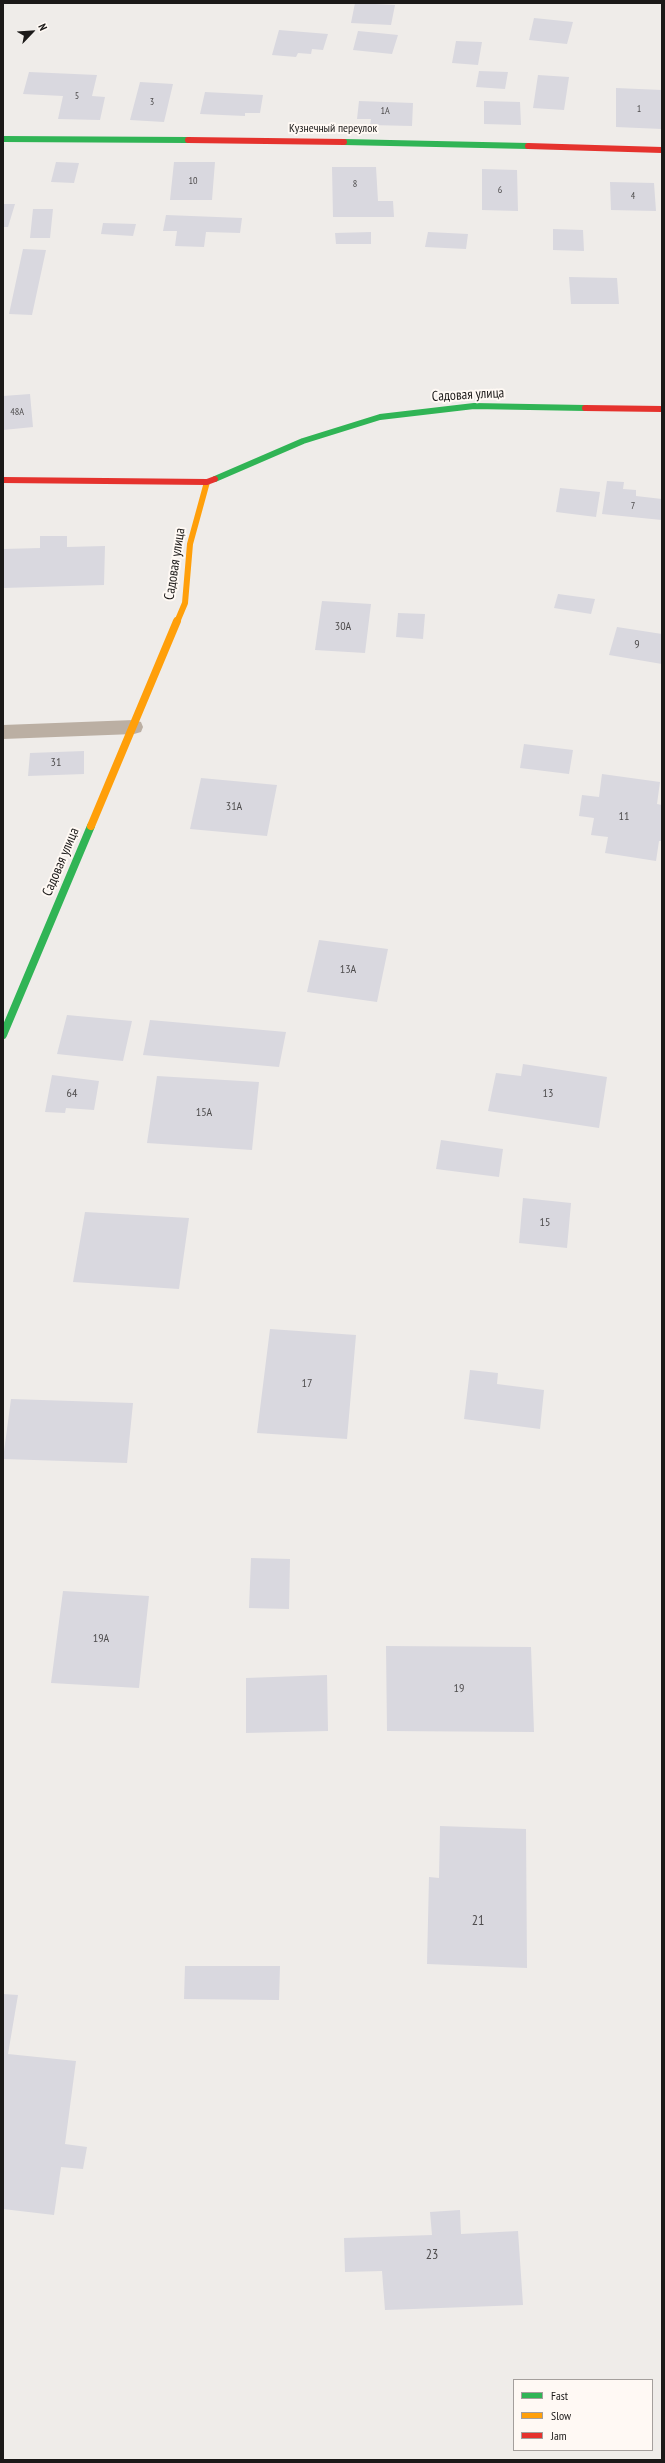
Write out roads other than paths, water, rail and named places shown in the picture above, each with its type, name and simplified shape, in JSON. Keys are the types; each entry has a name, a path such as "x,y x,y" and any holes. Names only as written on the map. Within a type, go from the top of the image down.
{"street":[{"name":"Кузнечный переулок","path":"3,139 389,142 662,150"},
{"name":"Садовая улица","path":"3,1034 134,727 185,603 190,544 207,482 303,441 380,417 474,406 662,409"},
{"path":"3,480 207,482"},
{"path":"3,732 134,727"}]}
